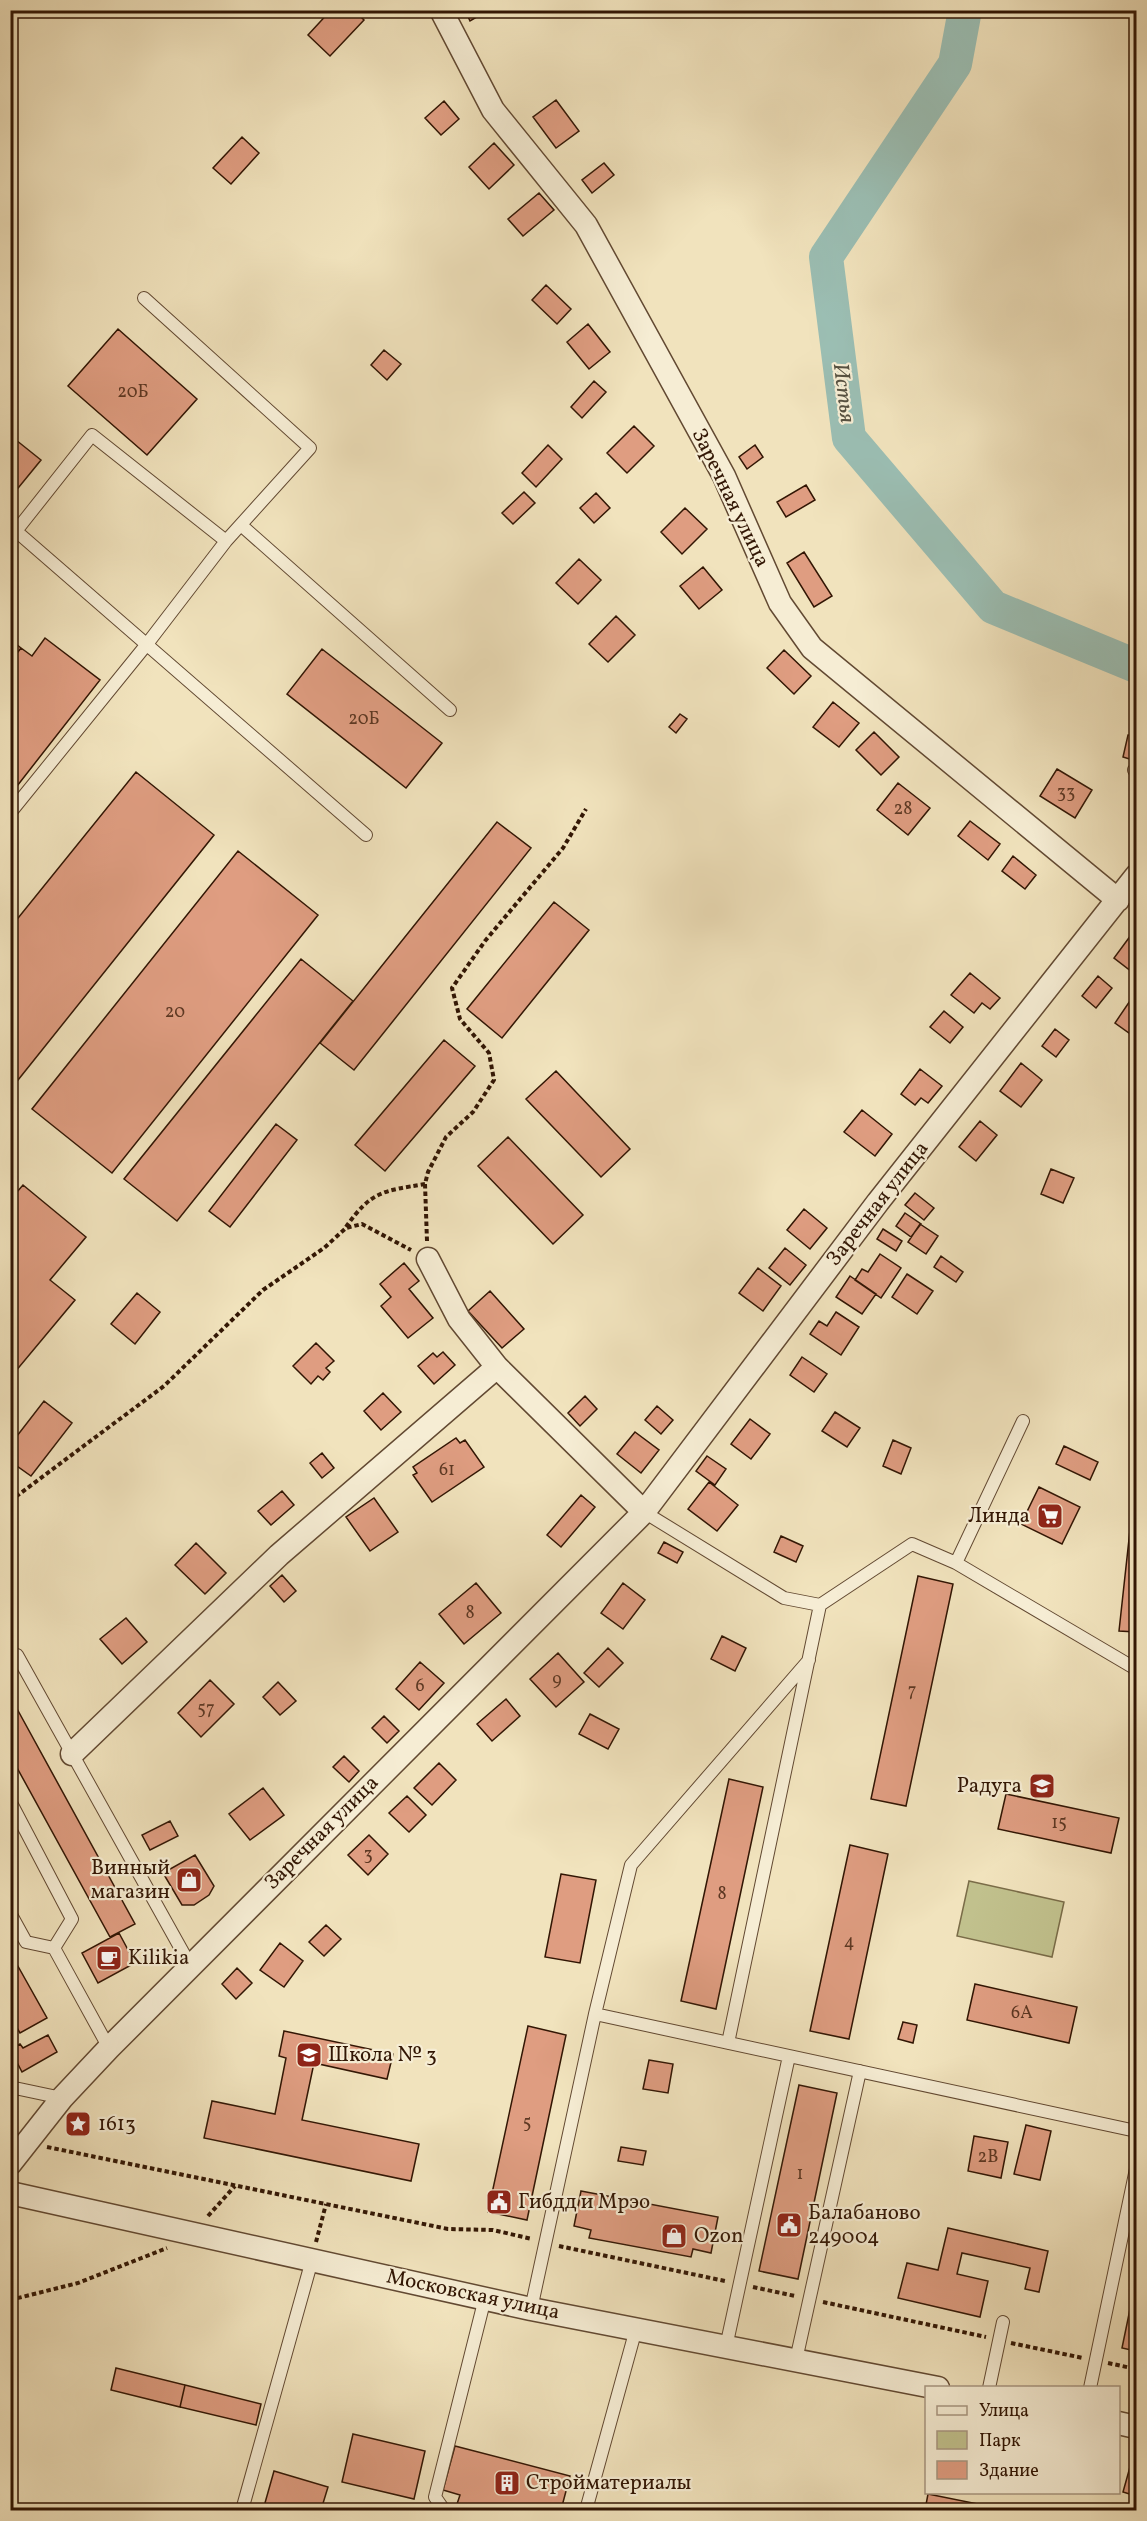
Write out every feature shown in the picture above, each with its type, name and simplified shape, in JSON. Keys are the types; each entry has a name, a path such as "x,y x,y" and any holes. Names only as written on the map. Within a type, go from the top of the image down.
{"street":[{"name":"Заречная улица","path":"441,10 493,110 586,225 724,476 780,603 812,648 1118,900"},
{"name":"Заречная улица","path":"10,2164 62,2098 109,2048 645,1512 878,1202 1137,876"},
{"path":"428,1259 459,1319 497,1368 645,1512"},
{"path":"72,1755 279,1555 497,1368"},
{"name":"Московская улица","path":"10,2193 531,2308 928,2386"},
{"path":"1120,2423 1137,2427"}],"lane":[{"path":"10,813 147,644 226,541 310,448 144,298"},
{"path":"226,541 92,435 16,531 366,835"},
{"path":"241,525 450,710"},
{"path":"956,1563 1023,1421"},
{"path":"645,1512 784,1598 820,1605 912,1544 956,1563 1137,1669"},
{"path":"728,2043 820,1605"},
{"path":"13,1653 190,1965"},
{"path":"531,2308 595,2014 631,1865 810,1659"},
{"path":"10,1801 72,1919 54,1948"},
{"path":"10,1913 26,1942 54,1948 109,2048"},
{"path":"595,2014 1137,2131"},
{"path":"726,2347 789,2056"},
{"path":"796,2360 860,2071"},
{"path":"10,2086 62,2098"},
{"path":"1090,2386 1137,2169"},
{"path":"242,2511 312,2260"},
{"path":"444,2511 435,2497 485,2298"},
{"path":"989,2386 1003,2322"},
{"path":"586,2511 636,2329"}],"path":[{"path":"428,1259 425,1184 447,1137 474,1112 494,1080 489,1053 460,1018 452,988 485,941 563,848 586,809"},
{"path":"10,1501 164,1386 263,1290 324,1248 346,1228 362,1205 385,1190 425,1184"},
{"path":"346,1228 362,1224 428,1259"},
{"path":"26,2143 448,2229 493,2230 1137,2369"},
{"path":"206,2218 236,2186"},
{"path":"312,2260 326,2204"},
{"path":"10,2300 78,2283 176,2245"}],"green space":[{"path":"969,1881 1064,1902 1052,1957 957,1936"}],"building":[{"path":"331,10 354,10 364,20 330,56 308,35"},
{"path":"465,10 489,10 470,21"},
{"path":"556,100 579,131 556,148 533,117"},
{"path":"444,101 459,119 441,135 425,118"},
{"path":"242,137 259,153 231,184 213,168"},
{"path":"494,143 514,165 489,189 469,167"},
{"path":"604,163 614,175 592,193 582,180"},
{"path":"539,193 554,210 523,236 508,219"},
{"path":"546,285 571,309 557,324 532,300"},
{"path":"588,324 610,352 589,369 567,342"},
{"path":"118,329 197,399 147,455 68,386"},
{"path":"384,350 401,364 387,380 371,365"},
{"path":"594,381 606,392 582,418 571,407"},
{"path":"634,426 654,446 627,473 607,453"},
{"path":"10,437 41,460 10,498"},
{"path":"548,445 562,459 536,487 522,473"},
{"path":"755,445 763,457 747,469 739,457"},
{"path":"806,485 815,500 786,517 777,502"},
{"path":"524,492 535,503 513,524 502,513"},
{"path":"596,493 610,508 594,523 580,508"},
{"path":"685,508 707,529 682,554 661,532"},
{"path":"804,552 832,596 814,607 787,563"},
{"path":"579,559 601,580 578,604 556,583"},
{"path":"703,567 722,590 699,609 680,586"},
{"path":"616,616 635,635 608,662 589,644"},
{"path":"45,638 100,680 10,795 10,662 21,648 32,656"},
{"path":"10,639 21,648 10,662"},
{"path":"322,649 442,743 406,788 287,694"},
{"path":"784,650 811,676 794,694 767,668"},
{"path":"833,702 859,723 839,747 813,727"},
{"path":"680,714 687,719 676,733 669,727"},
{"path":"874,732 899,757 881,775 856,750"},
{"path":"1128,735 1136,736 1136,761 1123,757"},
{"path":"1057,769 1092,790 1075,818 1040,796"},
{"path":"136,772 214,835 10,1090 10,928"},
{"path":"898,783 930,808 908,835 877,810"},
{"path":"970,821 1000,844 988,860 958,836"},
{"path":"497,822 531,848 354,1070 320,1043"},
{"path":"238,851 318,915 112,1173 32,1109"},
{"path":"1013,856 1036,875 1025,889 1002,871"},
{"path":"554,902 589,930 502,1038 467,1009"},
{"path":"1134,931 1136,933 1136,975 1114,958"},
{"path":"301,959 353,1001 177,1221 124,1179"},
{"path":"970,973 1000,998 990,1009 982,1003 974,1013 951,995"},
{"path":"1098,976 1112,988 1096,1008 1082,996"},
{"path":"1134,995 1136,996 1136,1038 1115,1023"},
{"path":"944,1011 963,1027 950,1043 930,1027"},
{"path":"1055,1029 1069,1040 1056,1057 1042,1046"},
{"path":"444,1040 475,1066 385,1171 355,1145"},
{"path":"1021,1063 1042,1080 1021,1107 1000,1091"},
{"path":"920,1069 942,1086 928,1103 921,1098 915,1105 901,1094"},
{"path":"556,1071 630,1149 601,1177 526,1099"},
{"path":"862,1110 892,1134 875,1156 844,1132"},
{"path":"980,1121 997,1135 976,1161 959,1147"},
{"path":"276,1124 297,1140 230,1227 209,1211"},
{"path":"508,1137 583,1215 553,1244 478,1166"},
{"path":"1051,1169 1074,1178 1063,1203 1041,1194"},
{"path":"23,1185 86,1237 50,1280 75,1300 10,1378 10,1200"},
{"path":"915,1193 934,1208 924,1220 905,1205"},
{"path":"804,1209 827,1228 810,1249 787,1230"},
{"path":"905,1213 921,1224 911,1237 896,1226"},
{"path":"920,1224 938,1236 926,1254 908,1242"},
{"path":"883,1229 902,1241 896,1251 877,1239"},
{"path":"785,1248 806,1265 790,1285 769,1268"},
{"path":"880,1254 901,1268 881,1298 855,1280 862,1269 868,1272"},
{"path":"941,1256 963,1272 956,1282 934,1267"},
{"path":"404,1263 419,1281 409,1289 433,1318 408,1338 381,1306 391,1297 380,1284"},
{"path":"758,1268 781,1286 763,1311 739,1293"},
{"path":"907,1274 933,1291 917,1314 892,1297"},
{"path":"850,1276 876,1294 862,1314 836,1297"},
{"path":"490,1291 524,1329 502,1348 468,1311"},
{"path":"137,1293 160,1312 135,1344 111,1324"},
{"path":"836,1312 859,1327 841,1355 810,1334 819,1321 827,1326"},
{"path":"316,1343 334,1361 326,1368 330,1372 323,1380 318,1376 311,1384 293,1366"},
{"path":"443,1352 455,1365 434,1384 418,1366 433,1353 437,1357"},
{"path":"802,1357 827,1374 814,1392 790,1375"},
{"path":"383,1393 401,1412 381,1430 364,1411"},
{"path":"585,1396 597,1409 580,1426 568,1413"},
{"path":"44,1401 72,1423 31,1476 10,1461 10,1445"},
{"path":"657,1406 673,1420 661,1434 645,1420"},
{"path":"835,1412 860,1428 847,1447 822,1431"},
{"path":"750,1419 770,1434 751,1459 731,1444"},
{"path":"635,1432 659,1450 641,1473 617,1454"},
{"path":"456,1438 460,1443 465,1440 484,1467 432,1502 413,1475 417,1473 413,1467"},
{"path":"893,1440 911,1448 901,1474 883,1466"},
{"path":"1064,1446 1098,1462 1090,1480 1056,1464"},
{"path":"322,1453 334,1468 322,1478 310,1463"},
{"path":"707,1456 726,1469 715,1485 696,1471"},
{"path":"1136,1475 1136,1632 1119,1631"},
{"path":"709,1482 738,1505 717,1531 688,1509"},
{"name":"Линда","path":"1039,1487 1080,1507 1062,1544 1021,1524"},
{"path":"282,1491 294,1505 271,1525 258,1511"},
{"path":"581,1495 595,1507 561,1547 547,1535"},
{"path":"374,1498 398,1532 370,1551 346,1517"},
{"path":"781,1536 803,1546 796,1562 774,1552"},
{"path":"664,1542 683,1552 677,1563 658,1553"},
{"path":"196,1543 226,1573 205,1594 175,1565"},
{"path":"282,1575 296,1591 284,1602 270,1586"},
{"path":"918,1576 953,1584 906,1806 871,1799"},
{"path":"476,1583 501,1613 464,1644 439,1614"},
{"path":"623,1583 645,1600 623,1629 601,1613"},
{"path":"126,1618 147,1642 122,1664 100,1639"},
{"path":"722,1636 746,1648 735,1671 711,1659"},
{"path":"608,1648 623,1663 599,1687 584,1673"},
{"path":"558,1653 584,1682 556,1707 530,1679"},
{"path":"420,1662 444,1683 419,1710 396,1689"},
{"path":"210,1680 234,1704 201,1737 178,1713"},
{"path":"278,1682 296,1701 280,1715 263,1697"},
{"path":"10,1696 135,1924 110,1937 10,1755"},
{"path":"506,1699 520,1716 492,1741 477,1724"},
{"path":"590,1714 619,1729 608,1749 579,1734"},
{"path":"384,1716 399,1731 387,1743 372,1728"},
{"path":"344,1756 359,1771 349,1782 333,1767"},
{"path":"439,1763 456,1780 432,1805 414,1788"},
{"path":"729,1779 763,1787 716,2009 681,2001"},
{"path":"263,1788 284,1815 250,1840 229,1814"},
{"path":"1006,1794 1119,1818 1111,1853 998,1829"},
{"path":"407,1796 426,1815 409,1832 389,1813"},
{"path":"170,1821 178,1836 150,1850 142,1835"},
{"path":"369,1835 388,1854 368,1875 348,1855"},
{"path":"850,1845 888,1854 849,2039 810,2031"},
{"name":"Винный магазин","path":"195,1855 214,1886 209,1895 194,1905 182,1905 163,1873"},
{"path":"561,1874 596,1880 580,1963 545,1957"},
{"path":"326,1925 341,1939 324,1956 309,1942"},
{"name":"Kilikia","path":"119,1933 135,1963 98,1983 82,1953"},
{"path":"280,1943 303,1961 284,1987 260,1970"},
{"path":"10,1952 47,2018 20,2033 10,2016"},
{"path":"237,1968 252,1983 236,1999 222,1984"},
{"path":"975,1984 1077,2007 1069,2043 967,2020"},
{"path":"903,2022 917,2025 913,2043 898,2039"},
{"path":"528,2026 566,2035 527,2220 488,2212"},
{"path":"284,2031 393,2054 387,2079 314,2063 302,2120 419,2144 411,2181 204,2138 212,2101 275,2114 286,2058 279,2056"},
{"path":"48,2035 57,2052 22,2072 10,2049 20,2044 23,2048"},
{"path":"649,2060 673,2064 668,2093 643,2089"},
{"path":"799,2085 837,2093 798,2279 759,2271"},
{"path":"1026,2125 1051,2131 1040,2180 1014,2174"},
{"path":"974,2136 1008,2142 1001,2178 968,2171"},
{"path":"621,2147 646,2151 643,2165 618,2161"},
{"path":"581,2191 718,2217 711,2253 693,2249 691,2257 589,2238 591,2230 574,2226"},
{"path":"948,2228 1048,2251 1039,2292 1025,2289 1030,2268 962,2253 957,2274 988,2281 980,2317 898,2298 907,2263 938,2270"},
{"path":"1136,2280 1136,2351 1122,2348"},
{"path":"116,2368 185,2385 180,2407 111,2390"},
{"path":"185,2385 261,2404 256,2425 180,2407"},
{"path":"353,2434 425,2451 414,2499 342,2482"},
{"name":"Стройматериалы","path":"455,2446 570,2476 561,2510 455,2510 460,2495 443,2490"},
{"path":"1136,2449 1136,2496 1123,2492"},
{"path":"274,2471 328,2487 321,2510 263,2510"},
{"path":"928,2494 1003,2509 1003,2510 925,2510"}],"waterway":[{"name":"Истья","path":"965,10 955,64 826,257 849,438 993,607 1136,666"}],"place":[{"name":"Линда","path":"1050,1516"},
{"name":"Радуга","path":"1042,1786"},
{"name":"Винный магазин","path":"189,1880"},
{"name":"Kilikia","path":"109,1958"},
{"name":"Школа № 3","path":"309,2055"},
{"name":"1613","path":"78,2124"},
{"name":"Гибдд и Мрэо","path":"499,2202"},
{"name":"Балабаново 249004","path":"789,2225"},
{"name":"Ozon","path":"674,2236"},
{"name":"Стройматериалы","path":"507,2483"}]}
